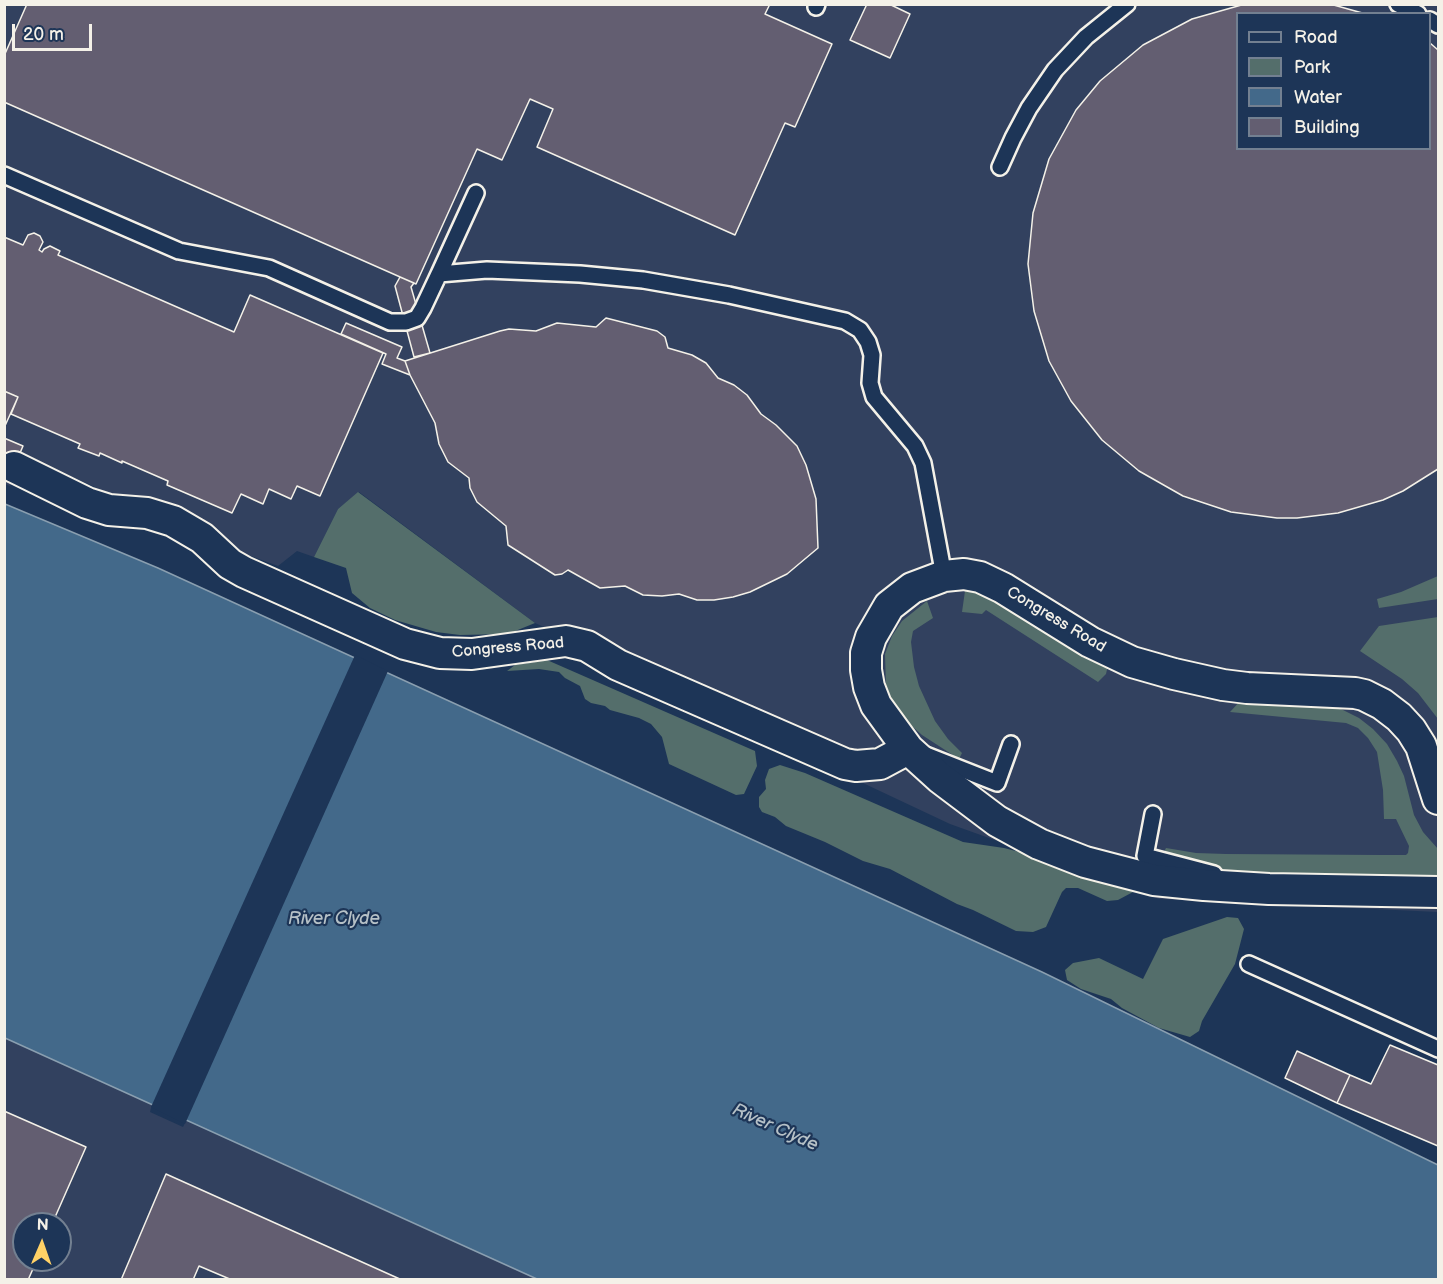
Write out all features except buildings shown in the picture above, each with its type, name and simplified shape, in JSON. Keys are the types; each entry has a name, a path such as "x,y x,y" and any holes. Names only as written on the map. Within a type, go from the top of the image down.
{"street":[{"name":"Congress Road","path":"14,467 87,503 109,510 147,513 173,521 202,538 230,564 244,572 405,644 440,653 472,654 566,641 587,646 618,665 845,764 856,766 880,764 908,749"},
{"name":"Congress Road","path":"1438,799 1421,746 1411,730 1382,704 1364,695 1223,685 1132,662 1090,642 1003,588 981,577 964,573 944,576 912,588 889,606 871,637 866,653 869,687 876,705 908,749 940,778 997,821 1040,844 1085,862 1154,880 1269,889 1438,892"}],"lane":[{"path":"1000,167 1012,138 1029,108 1055,70 1086,37 1127,4"},
{"path":"1398,4 1414,12"},
{"path":"4,175 179,251 269,268 390,322 406,322 417,318 476,193"},
{"path":"439,274 487,270 580,274 643,280 729,295 845,321 860,330 868,342 872,355 870,382 874,397 915,446 923,463 944,576"},
{"path":"908,749 997,783 1011,744"},
{"path":"1153,814 1145,856 1269,889"},
{"path":"1249,964 1438,1049"}],"shaded area":[{"path":"5,5 1438,5 1438,912 1159,899 950,824 865,784 757,723 535,623 359,492 338,509 314,557 297,551 278,566 237,551 26,456 10,486 5,484"},
{"path":"5,1038 152,1104 150,1112 183,1127 186,1121 537,1279 5,1280"}],"green space":[{"path":"358,492 535,623 508,634 460,635 436,632 395,620 370,608 352,593 346,568 314,557 338,509"},
{"path":"1438,576 1438,599 1379,608 1377,599 1401,592"},
{"path":"965,591 987,595 1108,665 1106,674 1098,682 986,610 982,614 962,612"},
{"path":"927,601 933,618 913,631 911,642 914,667 919,686 935,721 962,753 959,759 922,735 905,720 892,703 886,687 885,654 892,636 902,621"},
{"path":"1438,617 1438,719 1418,693 1402,679 1360,651 1379,626"},
{"path":"547,660 755,751 757,766 744,794 736,795 669,764 662,737 651,724 591,703 585,699 580,686 559,672 539,669 507,671 515,665"},
{"path":"1242,699 1314,703 1341,709 1359,718 1373,729 1387,744 1397,761 1404,776 1414,815 1423,832 1438,849 1438,878 1260,877 1219,870 1163,854 1166,848 1196,853 1226,854 1406,855 1408,853 1409,846 1396,819 1384,819 1383,790 1377,752 1358,728 1346,723 1230,712"},
{"path":"780,765 805,773 963,842 1004,848 1039,857 1073,872 1133,892 1118,900 1107,901 1078,888 1066,888 1046,927 1033,932 1016,931 957,904 890,869 863,861 786,826 775,817 762,812 759,807 759,797 766,789 765,780 769,769"},
{"path":"1227,917 1238,918 1244,929 1235,964 1202,1021 1199,1031 1190,1037 1159,1028 1122,1008 1111,999 1081,989 1067,980 1065,970 1073,963 1099,958 1143,979 1163,939"}],"water":[{"name":"River Clyde","path":"5,504 158,568 1042,972 1438,1165 1438,1279 537,1279 5,1038"}],"pier":[{"path":"355,655 388,671 185,1124 151,1107"}]}
